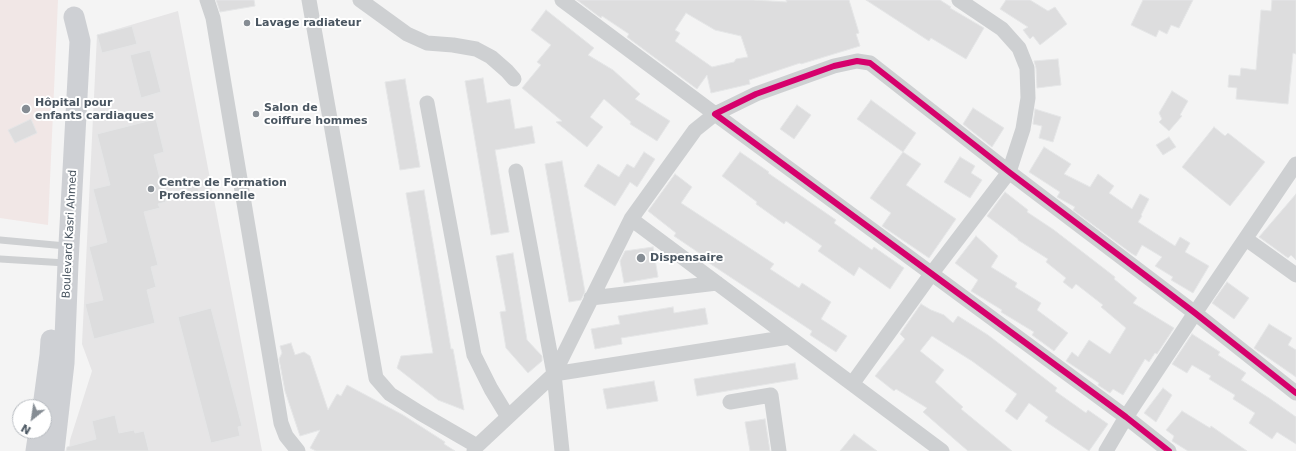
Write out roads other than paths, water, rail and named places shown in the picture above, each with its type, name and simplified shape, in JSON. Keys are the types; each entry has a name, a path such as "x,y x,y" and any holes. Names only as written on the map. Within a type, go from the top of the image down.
{"main road":[{"name":"Boulevard Kasri Ahmed","path":"54,451 64,363 61,254 67,42 75,9"},
{"name":"Boulevard Kasri Ahmed","path":"44,399 61,254"},
{"path":"36,451 38,439"}],"street":[{"path":"207,0 213,18 281,423 286,436 298,451"},
{"path":"309,0 376,378 390,394 476,448 554,374 631,219 695,130 715,114 756,94 827,68 857,61 870,63 1009,172 1195,313 1296,393"},
{"path":"360,0 407,34 427,43 476,49 486,54 508,70 514,79"},
{"path":"562,0 1126,417 1169,451"},
{"path":"852,384 1009,172 1023,129 1028,98 1027,68 1019,48 1002,29 960,0"},
{"path":"427,103 474,355 491,389 508,417"},
{"path":"1106,451 1126,417 1296,164"},
{"path":"516,171 554,374 562,451"},
{"path":"631,219 942,451"},
{"path":"1246,239 1296,275"},
{"path":"592,298 717,283"},
{"path":"554,374 789,337"},
{"path":"730,402 771,395 780,451"}],"lane":[{"path":"0,240 61,254"},
{"path":"0,259 61,254"}],"place":[{"name":"Lavage radiateur","path":"247,23"},
{"name":"Hôpital pour enfants cardiaques","path":"26,109"},
{"name":"Salon de coiffure hommes","path":"256,114"},
{"name":"Centre de Formation Professionnelle","path":"151,189"},
{"name":"Dispensaire","path":"641,258"}]}
